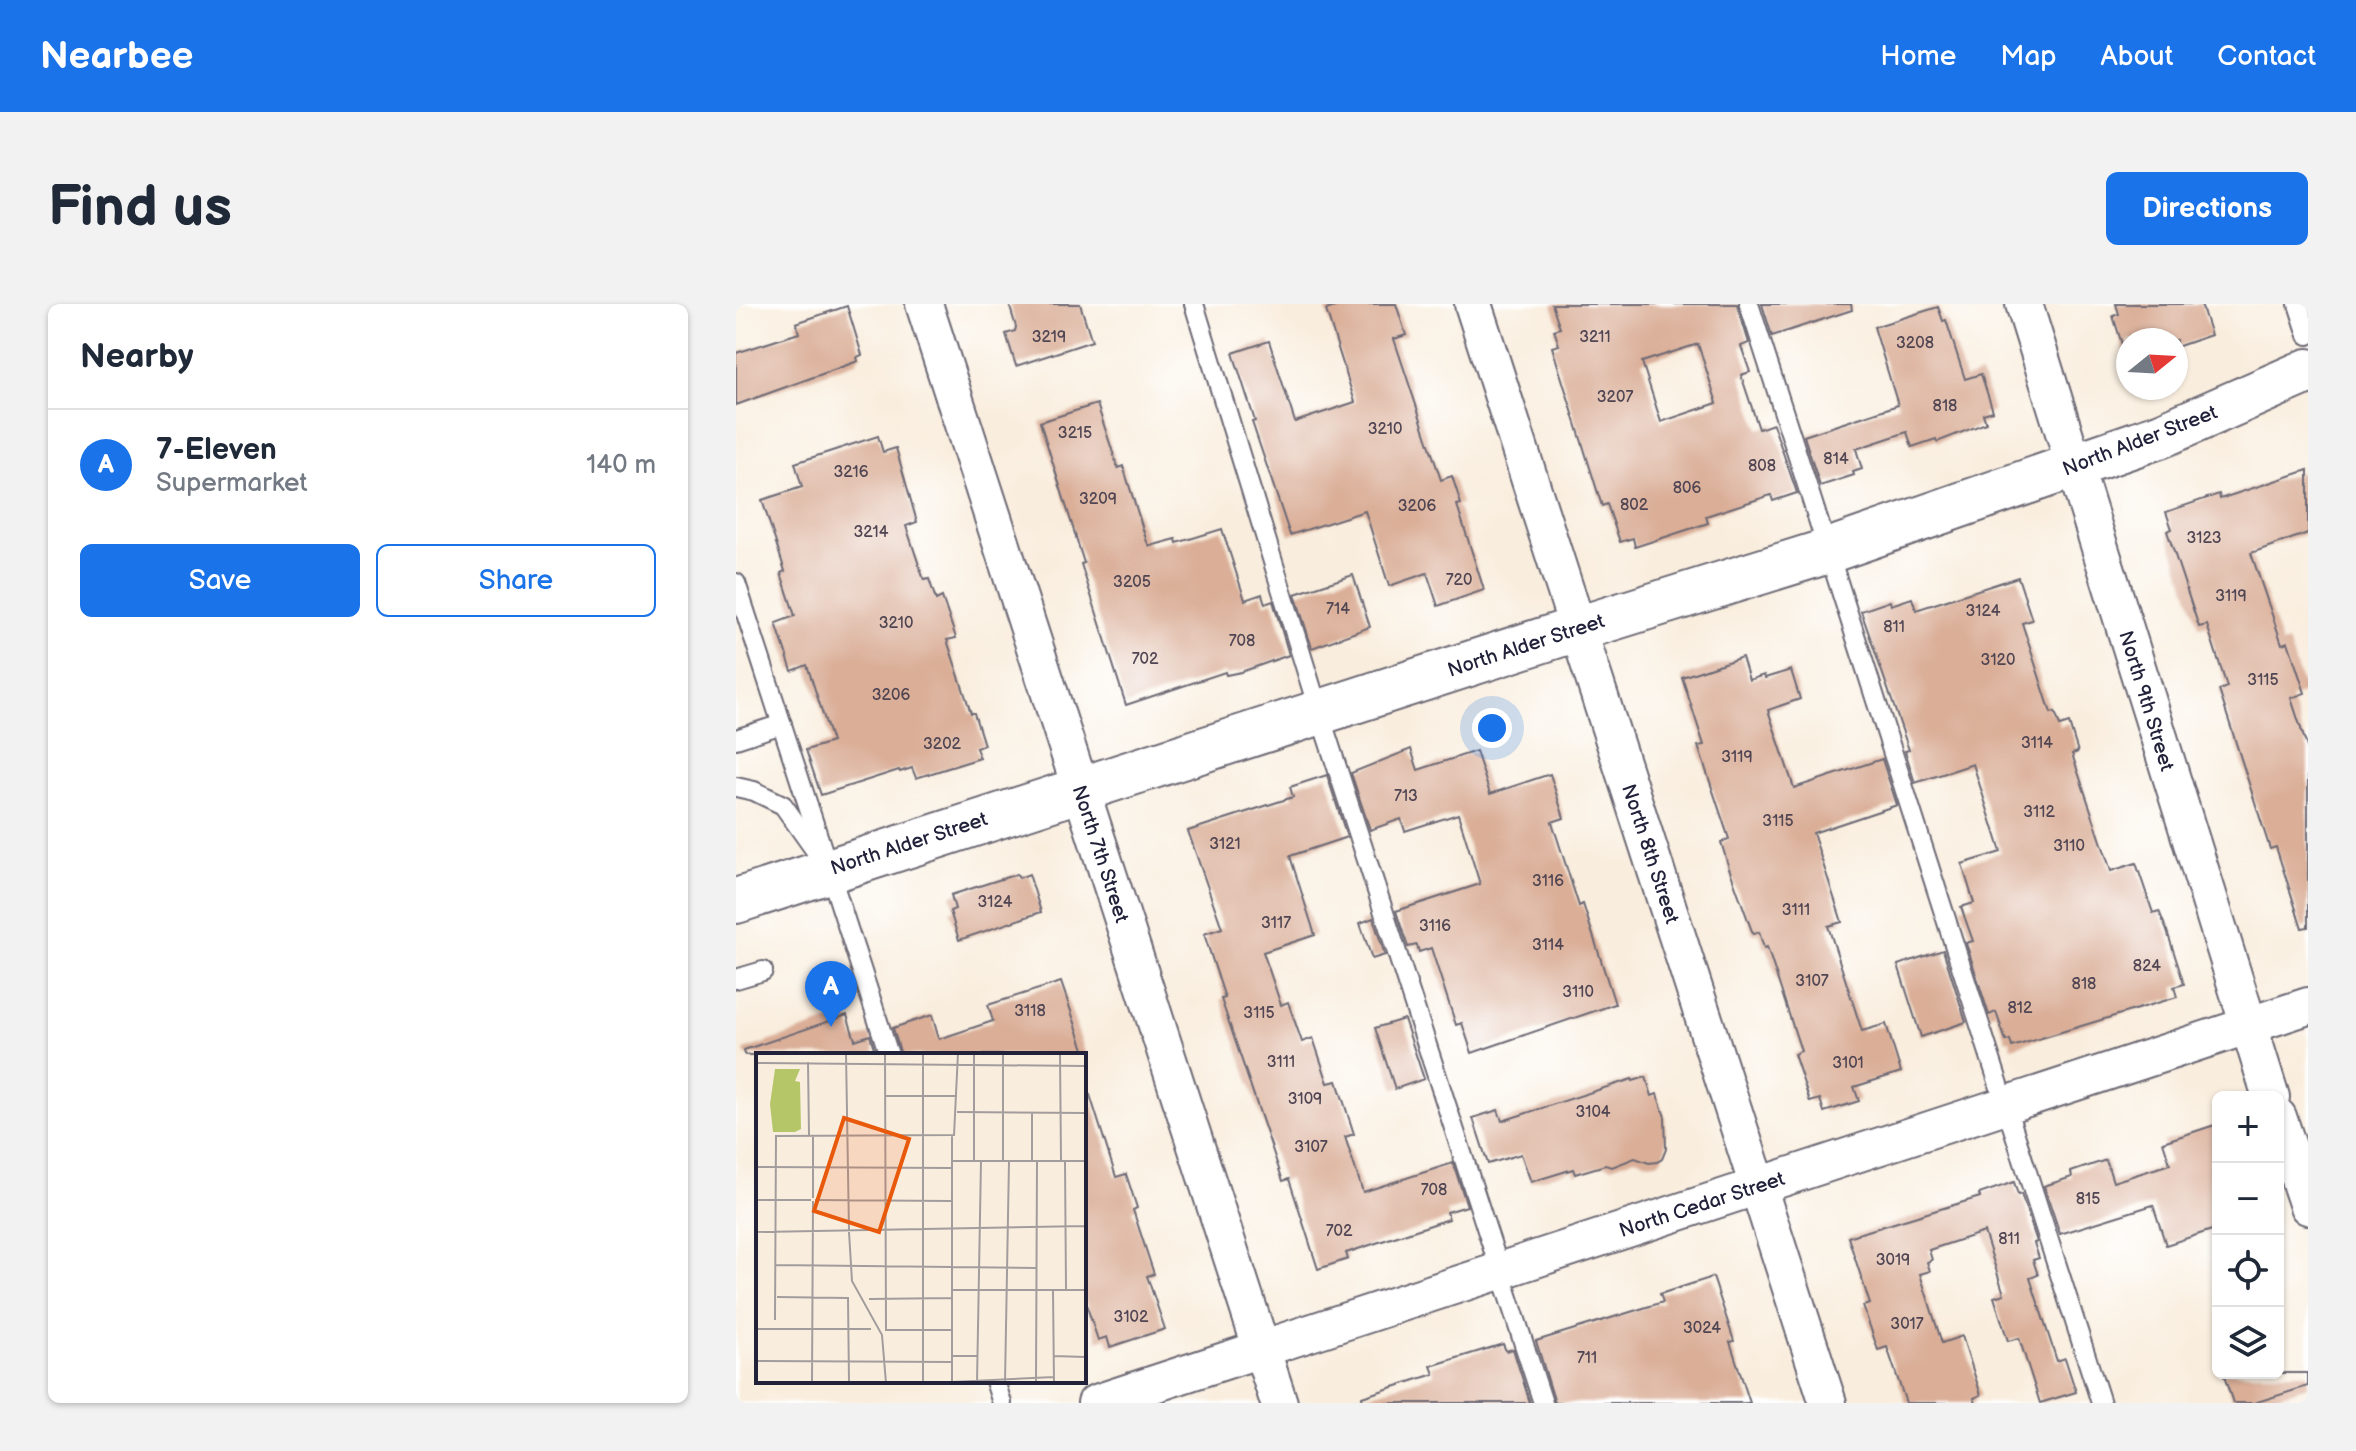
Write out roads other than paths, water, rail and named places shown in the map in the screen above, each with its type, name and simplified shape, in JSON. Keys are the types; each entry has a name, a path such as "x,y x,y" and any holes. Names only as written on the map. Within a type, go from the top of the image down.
{"street":[{"name":"North 7th Street","path":"924,304 1279,1403"},
{"name":"North 8th Street","path":"1473,304 1828,1403"},
{"name":"North 9th Street","path":"2024,304 2269,1091"},
{"name":"North Alder Street","path":"736,901 1828,551 2162,435 2308,371"},
{"name":"North Cedar Street","path":"1096,1403 2308,1006"},
{"path":"2284,1135 2308,1206"}],"lane":[{"path":"1194,304 1319,712 1543,1403"},
{"path":"1749,304 2101,1403"},
{"path":"2298,304 2308,335"},
{"path":"736,583 888,1053"},
{"path":"736,739 782,724"},
{"path":"736,787 754,791 783,805 829,870"},
{"path":"736,979 763,971"},
{"path":"996,1383 1002,1403"}],"place":[{"name":"7-Eleven","path":"831,1027"}]}
